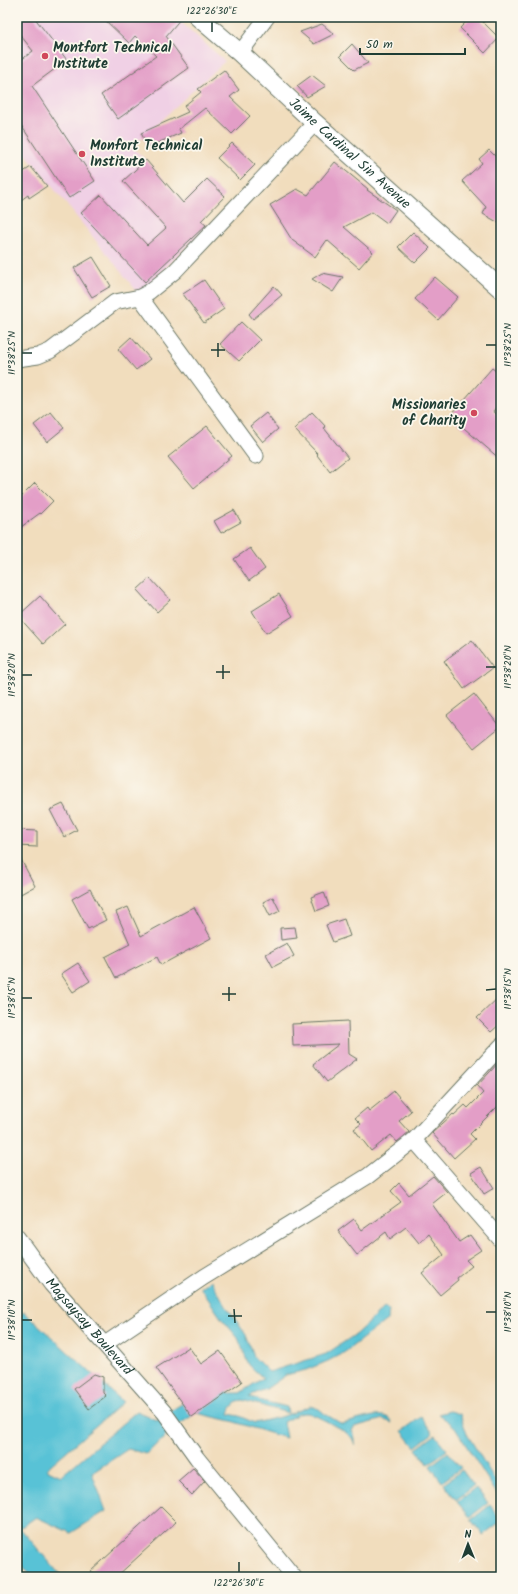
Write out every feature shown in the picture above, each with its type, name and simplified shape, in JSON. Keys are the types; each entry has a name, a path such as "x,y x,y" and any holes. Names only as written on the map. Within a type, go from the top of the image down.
{"street":[{"name":"Jaime Cardinal Sin Avenue","path":"198,17 240,53 315,123 498,282"},
{"path":"240,53 267,17"},
{"path":"17,359 38,356 50,351 115,302 140,297 149,292 176,271 315,123"},
{"path":"140,297 256,456"},
{"path":"105,1344 190,1288 204,1277 368,1176 414,1140 501,1046"},
{"path":"414,1140 501,1240"},
{"name":"Magsaysay Boulevard","path":"17,1237 51,1284 164,1412 197,1458 294,1577"}],"shaded area":[{"name":"Monfort Technical Institute","path":"17,17 175,17 225,61 132,147 146,160 206,227 139,294 17,143"}],"water":[{"path":"211,1280 226,1306 246,1335 254,1357 269,1372 326,1354 356,1334 384,1308 389,1310 388,1319 345,1352 306,1370 286,1375 266,1389 249,1396 287,1407 288,1413 242,1400 233,1405 229,1414 239,1416 255,1423 284,1416 310,1406 319,1409 342,1424 377,1416 389,1418 392,1423 383,1419 354,1427 352,1431 355,1438 355,1445 352,1438 344,1431 307,1413 298,1415 283,1422 286,1438 231,1421 196,1413 177,1426 146,1454 128,1449 92,1473 106,1511 71,1533 36,1517 20,1528 62,1577 32,1577 17,1559 17,1317 24,1312 123,1402 46,1469 61,1476 137,1411 156,1420 204,1390 240,1393 263,1378 249,1365 238,1338 221,1318 200,1287"},
{"path":"450,1411 460,1414 467,1434 501,1490 501,1500 453,1425 438,1414"},
{"path":"421,1417 433,1433 415,1447 402,1431"},
{"path":"435,1435 447,1450 428,1464 416,1449"},
{"path":"448,1452 461,1468 442,1482 430,1466"},
{"path":"462,1470 474,1486 456,1500 444,1484"},
{"path":"476,1488 488,1503 470,1517 457,1502"},
{"path":"490,1505 501,1521 483,1535 471,1520"}],"building":[{"path":"17,17 34,17 67,60 32,86 95,181 69,198 17,119 17,63 33,51 17,31"},
{"path":"102,17 182,17 166,36 189,68 118,119 101,95 156,56 135,36 129,43"},
{"path":"471,17 478,17 499,38 485,53 460,28"},
{"path":"322,24 334,34 314,44 300,32"},
{"path":"352,44 368,63 354,70 340,56"},
{"path":"224,70 239,90 230,97 250,116 232,134 205,108 179,129 181,133 148,147 141,133 188,112 184,106 201,92 198,89"},
{"path":"312,75 326,86 307,97 297,86"},
{"path":"232,143 255,165 240,180 217,158"},
{"path":"489,150 501,162 501,224 483,214 486,207 462,181 482,163 479,159"},
{"path":"146,160 183,203 207,179 225,196 201,221 206,225 145,282 81,213 101,195 147,245 166,228 123,181"},
{"path":"335,162 368,189 367,190 396,210 387,223 372,212 344,227 373,252 359,268 327,240 315,257 292,240 270,205 297,189 308,195"},
{"path":"31,167 47,186 29,198 28,195 17,203 17,176"},
{"path":"413,232 430,248 415,263 398,247"},
{"path":"93,257 111,286 92,297 74,268"},
{"path":"322,273 343,277 333,292 312,279"},
{"path":"435,277 458,297 438,320 415,299"},
{"path":"204,280 224,309 204,323 183,294"},
{"path":"274,286 282,295 253,319 249,314"},
{"path":"241,322 260,340 239,361 220,344"},
{"path":"131,337 150,359 136,370 118,349"},
{"name":"Missionaries of Charity","path":"492,368 501,375 501,402 493,411 501,418 501,460 450,416"},
{"path":"51,412 64,428 47,442 34,425"},
{"path":"312,412 326,427 324,428 348,458 330,472 317,455 318,454 294,429"},
{"path":"266,413 278,429 263,442 250,426"},
{"path":"207,426 232,456 194,488 168,457"},
{"path":"35,483 53,501 40,514 17,530 17,501"},
{"path":"234,510 241,522 221,533 214,521"},
{"path":"250,548 265,569 249,581 234,559"},
{"path":"150,578 170,600 157,612 137,590"},
{"path":"279,594 293,616 266,633 252,611"},
{"path":"40,596 65,624 43,644 18,616"},
{"path":"472,640 493,668 464,689 444,661"},
{"path":"474,694 500,727 474,748 447,715"},
{"path":"63,804 77,830 64,837 50,810"},
{"path":"17,830 37,831 37,847 17,846"},
{"path":"17,852 35,886 17,896"},
{"path":"90,889 106,920 88,929 72,899"},
{"path":"324,892 329,906 316,911 311,897"},
{"path":"273,897 280,911 270,916 263,902"},
{"path":"128,907 141,936 194,907 211,938 161,965 157,957 116,978 105,957 130,944 116,912"},
{"path":"344,919 350,936 333,942 326,925"},
{"path":"295,927 297,938 281,940 280,928"},
{"path":"287,943 294,956 273,967 266,954"},
{"path":"78,963 90,981 73,992 61,974"},
{"path":"501,995 501,1023 491,1032 477,1018"},
{"path":"348,1021 349,1054 357,1059 327,1082 313,1064 339,1044 293,1046 292,1024"},
{"path":"501,1060 501,1103 470,1134 475,1139 454,1158 432,1133 465,1105 468,1108 483,1093 477,1086"},
{"path":"394,1091 411,1111 399,1121 409,1132 397,1142 391,1135 371,1151 354,1129 361,1124 355,1118 367,1108 369,1111"},
{"path":"481,1167 494,1188 484,1194 471,1173"},
{"path":"433,1176 447,1192 432,1204 459,1242 470,1235 481,1250 466,1260 472,1266 440,1295 422,1273 444,1255 429,1234 419,1243 406,1227 390,1239 386,1232 357,1255 338,1231 354,1219 362,1230 401,1202 391,1191 399,1183 409,1195"},
{"path":"189,1347 201,1364 220,1351 242,1382 192,1417 156,1368"},
{"path":"94,1374 103,1377 103,1393 106,1396 89,1409 74,1389"},
{"path":"193,1468 205,1481 192,1495 178,1481"},
{"path":"161,1507 176,1522 116,1577 97,1577 91,1571"}],"place":[{"name":"Montfort Technical Institute","path":"45,56"},
{"name":"Monfort Technical Institute","path":"82,154"},
{"name":"Missionaries of Charity","path":"474,413"}]}
